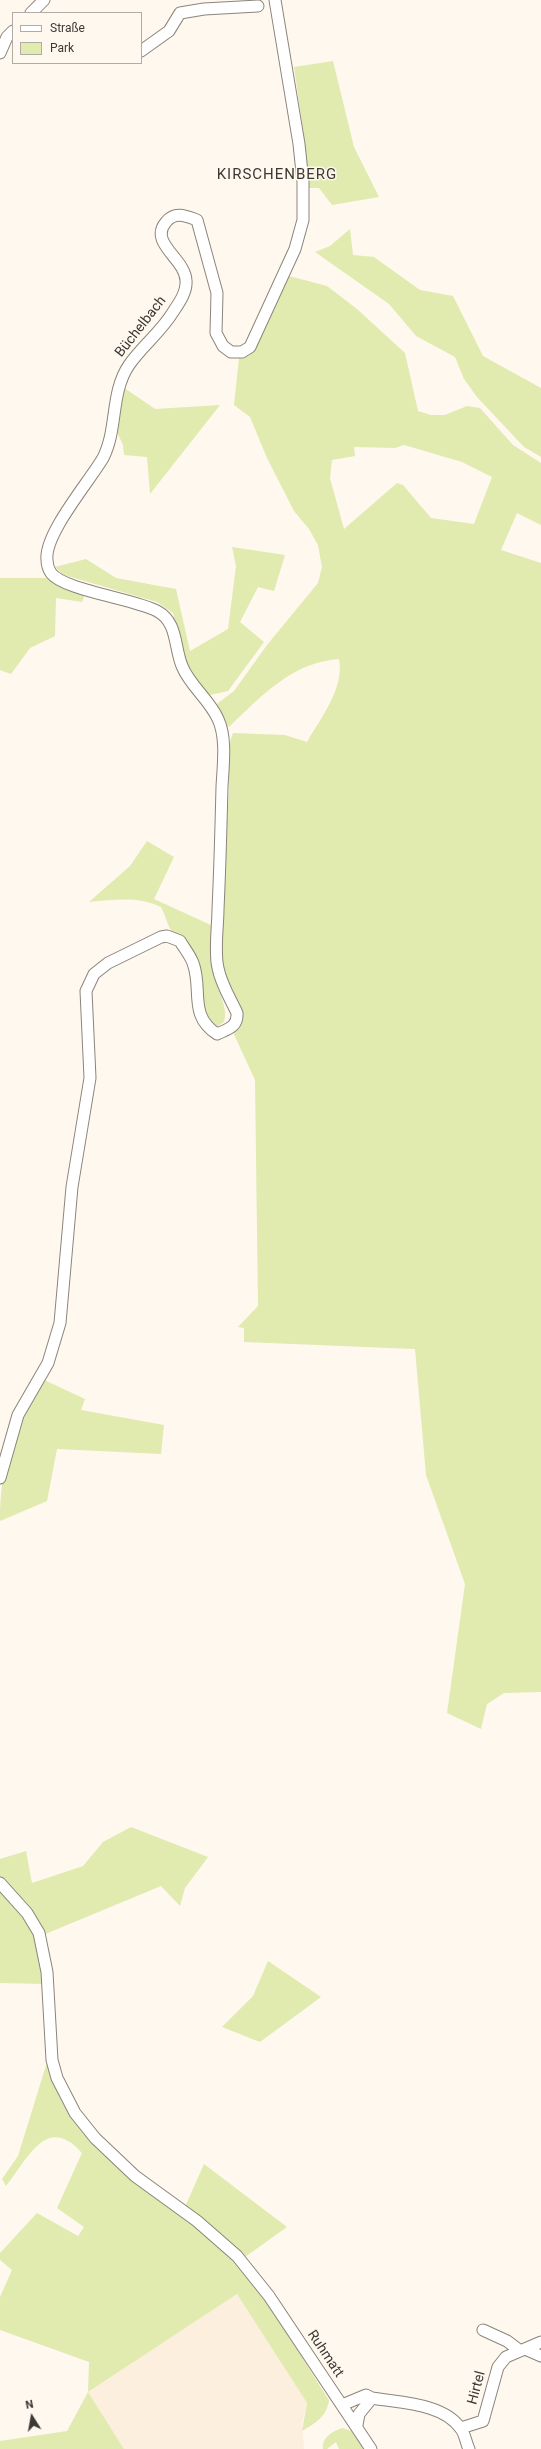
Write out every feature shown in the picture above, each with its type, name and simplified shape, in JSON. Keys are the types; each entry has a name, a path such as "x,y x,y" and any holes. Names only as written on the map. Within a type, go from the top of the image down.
{"street":[{"path":"32,12 44,0"},
{"path":"142,49 169,31 180,13 258,3 276,4"},
{"name":"Büchelbach","path":"0,1478 18,1415 48,1363 60,1323 72,1187 90,1078 88,1029 85,1004 89,982 99,968 149,942 167,936 180,941 193,963 198,987 198,1012 206,1026 217,1034 233,1026 237,1020 237,1013 217,966 222,733 219,720 210,704 187,677 181,664 171,622 159,612 144,606 64,583 52,575 47,562 47,548 53,535 93,475 109,446 117,391 129,365 171,316 182,297 187,282 184,270 165,246 161,235 163,226 170,217 182,214 197,220 217,293 216,333 223,346 231,352 242,352 250,347 273,293 283,278 295,249 303,220 303,182 291,87 276,4"},
{"path":"0,53 7,37 12,32"},
{"name":"Ruhmatt","path":"0,1883 27,1912 39,1933 47,1972 52,2060 57,2078 75,2113 111,2155 156,2192 220,2239 255,2276 371,2449"},
{"path":"483,2330 522,2349 541,2356"},
{"name":"Hirtel","path":"461,2428 483,2421 498,2368 506,2357 541,2342"},
{"path":"342,2405 366,2395 372,2398 437,2410 461,2428 469,2449"},
{"path":"356,2425 359,2414 372,2398"}],"shaded area":[{"path":"237,2294 307,2403 302,2424 304,2449 124,2449 88,2392"}],"green space":[{"path":"333,61 354,147 379,197 332,205 319,188 307,188 303,130 294,67"},
{"path":"350,229 353,255 374,257 420,290 453,296 483,356 541,388 541,457 524,447 477,397 464,379 455,357 416,336 389,304 315,252 330,246"},
{"path":"289,276 327,286 357,309 405,353 418,411 431,415 445,415 467,406 480,408 513,445 541,463 541,525 517,513 501,550 541,563 541,1692 504,1693 487,1704 481,1729 447,1713 465,1584 426,1475 415,1349 244,1342 244,1328 238,1327 258,1306 255,1080 232,1030 239,1018 225,986 221,958 220,910 229,790 229,747 233,733 285,735 307,742 330,703 335,692 340,670 339,659 322,662 292,674 266,692 230,726 227,727 223,723 216,707 218,703 234,691 267,645 318,583 322,567 318,545 309,529 294,511 267,458 250,417 234,405 239,358 249,356","holes":["404,445 462,462 492,477 474,524 431,518 403,485 397,483 344,529 330,478 332,460 355,456 354,447 395,448"]},
{"path":"123,387 155,409 220,405 150,494 147,457 124,455 123,445 117,432"},
{"path":"232,547 285,555 274,591 258,587 240,622 264,642 228,691 210,695 202,688 185,659 173,613 157,602 64,575 55,567 86,559 116,578 176,589 190,651 228,629 236,566"},
{"path":"0,578 48,578 61,587 85,594 82,602 56,598 55,636 30,648 11,674 0,670"},
{"path":"147,841 174,857 154,899 213,926 215,978 225,1009 224,1022 218,1026 209,1024 205,1017 198,962 195,954 190,945 171,930 161,907 135,900 89,902 130,866"},
{"path":"42,1379 85,1399 81,1410 164,1425 161,1454 57,1449 47,1501 0,1521 3,1482 10,1447 16,1430"},
{"path":"131,1827 208,1857 185,1888 180,1906 161,1886 43,1935 0,1878 0,1859 26,1851 32,1883 83,1866 103,1842"},
{"path":"0,1888 26,1919 34,1934 39,1950 44,1984 0,1983"},
{"path":"268,1961 321,1997 260,2042 222,2027 253,1996"},
{"path":"48,2059 62,2102 68,2112 89,2138 102,2152 141,2187 199,2228 217,2243 226,2251 255,2285 281,2323 329,2400 328,2406 323,2415 312,2425 302,2431 307,2403 237,2294 88,2392 89,2362 0,2330 0,2297 12,2270 0,2260 0,2253 37,2213 78,2236 84,2227 57,2208 82,2153 70,2142 58,2137 48,2138 30,2153 6,2186 2,2179 18,2156"},
{"path":"204,2164 287,2227 245,2257 224,2236 185,2207"},
{"path":"88,2392 124,2449 0,2449 0,2441 67,2431"},
{"path":"343,2428 351,2431 365,2449 339,2449 336,2442 327,2449 323,2449 326,2438 332,2433"}],"district":[{"name":"KIRSCHENBERG","path":"277,175"}]}
